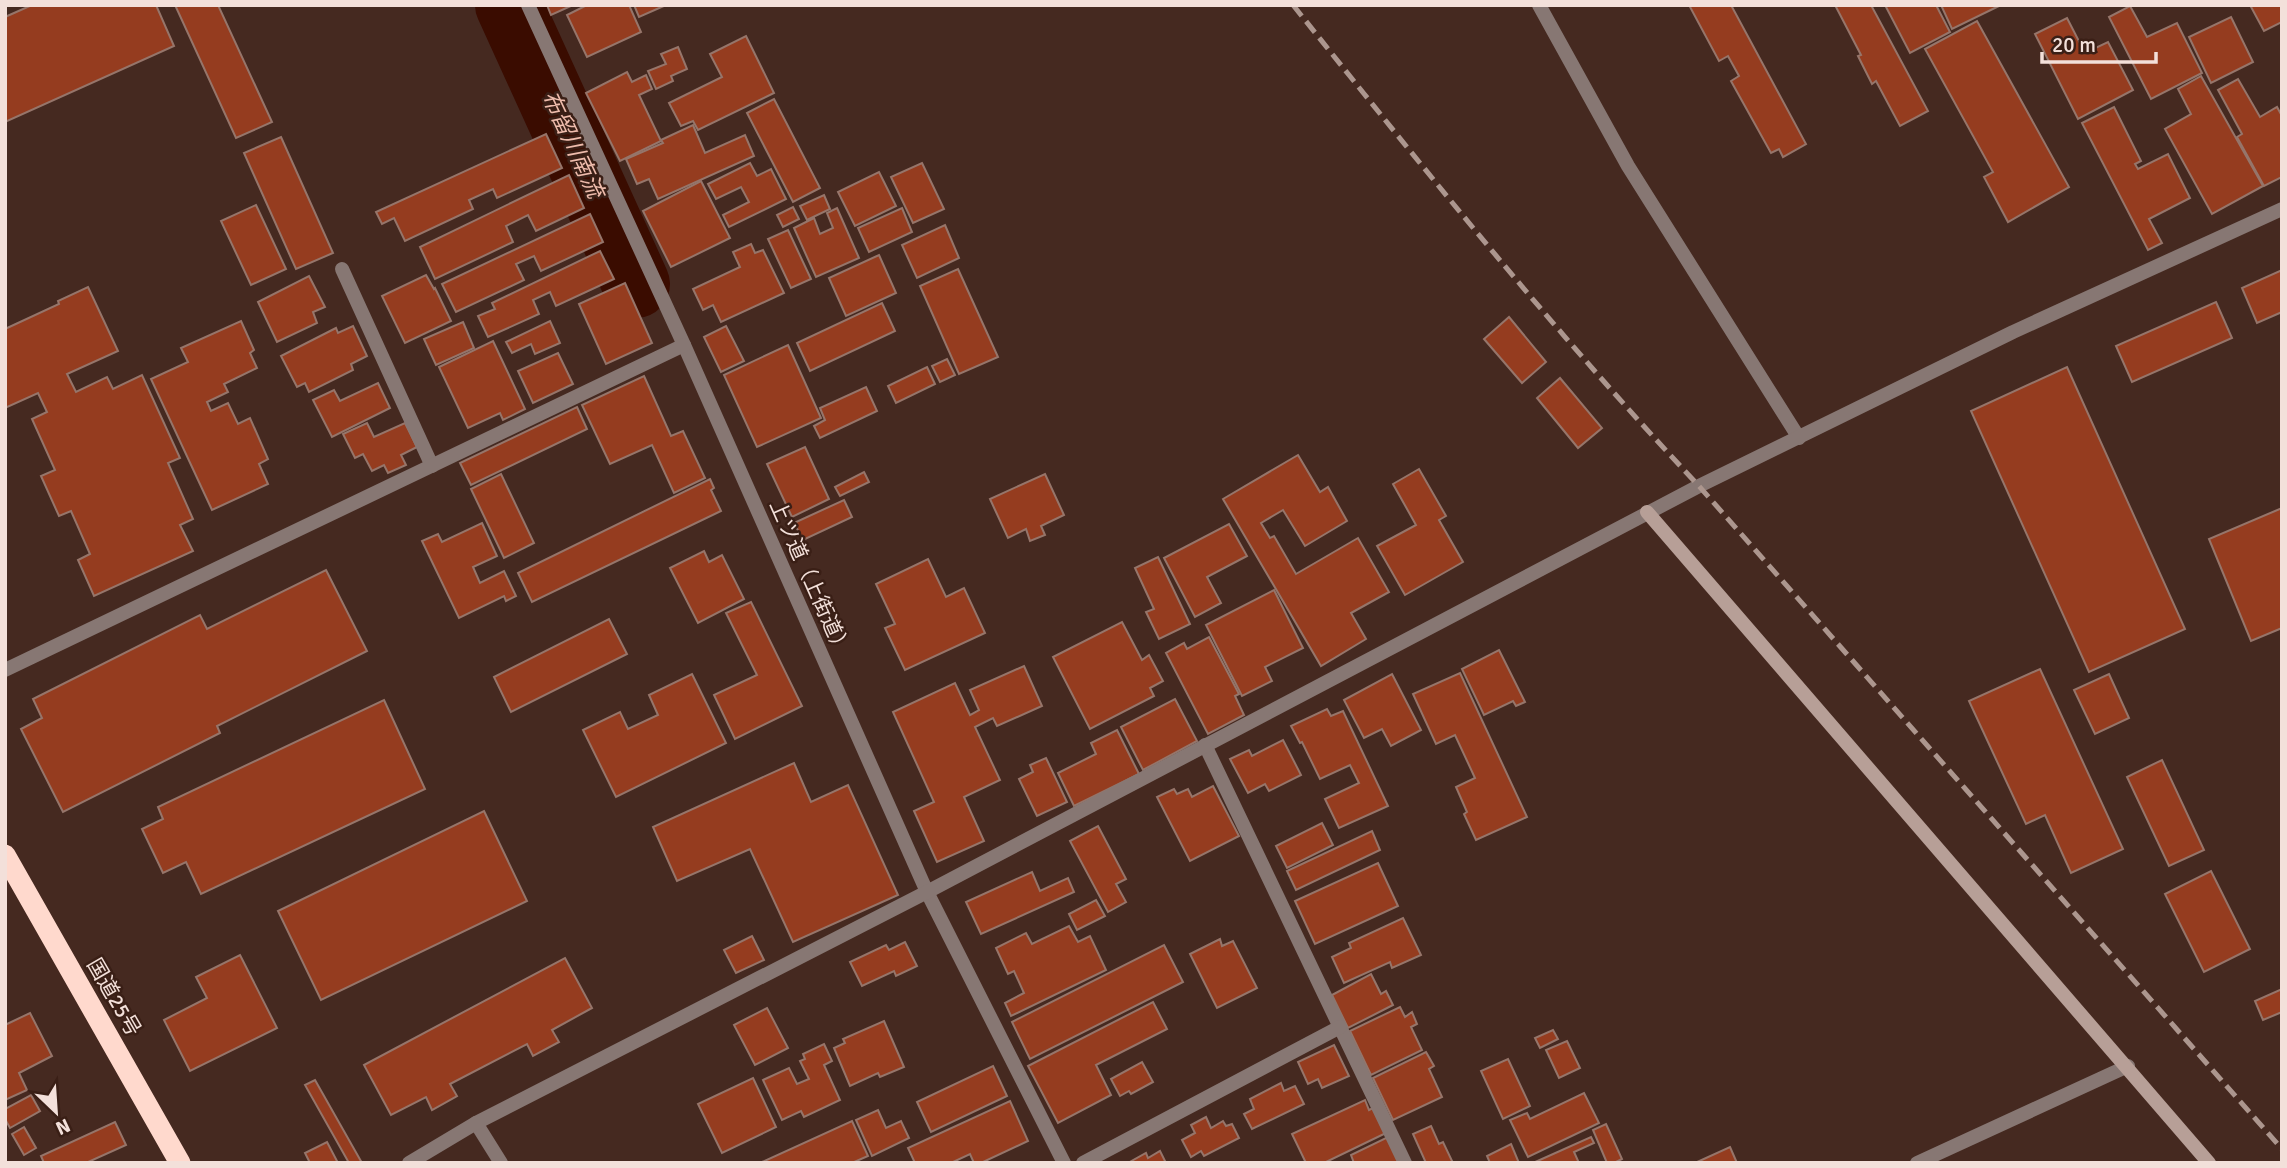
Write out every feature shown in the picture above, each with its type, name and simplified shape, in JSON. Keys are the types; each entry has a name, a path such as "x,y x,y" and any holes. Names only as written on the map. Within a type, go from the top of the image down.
{"highway":[{"name":"国道25号","path":"5,855 180,1163"}],"street":[{"name":"上ツ道（上街道）","path":"528,5 684,345 927,892 1065,1163"},
{"path":"1539,5 1628,166 1799,438"},
{"path":"409,1163 476,1123 927,892 1647,512 2014,332 2282,209"},
{"path":"342,269 432,466"},
{"path":"5,670 684,345"},
{"path":"1647,512 2209,1163"},
{"path":"1205,745 1405,1163"},
{"path":"1083,1163 1340,1027"},
{"path":"1917,1163 2127,1066"},
{"path":"476,1123 501,1163"}],"building":[{"path":"32,5 156,5 174,46 5,122 5,17"},
{"path":"175,5 218,5 272,122 236,138"},
{"path":"547,5 573,5 551,15"},
{"path":"587,5 629,5 641,32 587,57 567,15"},
{"path":"634,5 666,5 639,17"},
{"path":"1689,5 1731,5 1806,144 1783,157 1779,149 1771,153 1731,81 1739,76 1728,56 1719,61"},
{"path":"1835,5 1871,5 1928,111 1900,126 1876,81 1872,84 1858,56 1861,55"},
{"path":"1885,5 1936,5 1950,32 1910,53"},
{"path":"1941,5 2001,5 1952,29"},
{"path":"2250,5 2282,5 2282,22 2264,31"},
{"path":"2130,6 2147,37 2177,23 2202,73 2151,99 2109,17"},
{"path":"2231,17 2253,62 2211,83 2189,37"},
{"path":"2067,18 2085,53 2108,42 2133,90 2078,119 2035,34"},
{"path":"1977,21 2069,187 2008,222 1984,177 1993,172 1925,49"},
{"path":"746,36 774,93 698,130 693,121 681,126 669,103 722,77 710,54"},
{"path":"678,47 687,69 671,76 673,81 656,89 648,71 666,64 661,54"},
{"path":"627,72 632,82 646,75 652,89 639,95 661,141 620,161 586,93"},
{"path":"2201,76 2263,186 2212,214 2165,129 2191,114 2178,89"},
{"path":"2238,79 2260,117 2277,107 2282,116 2282,177 2264,186 2237,137 2242,134 2218,90"},
{"path":"774,99 820,188 793,202 747,113"},
{"path":"2114,107 2141,161 2135,164 2138,169 2168,154 2190,198 2149,219 2162,243 2148,250 2082,123"},
{"path":"693,125 705,153 745,135 754,156 658,199 649,179 637,184 626,159 663,143 661,140"},
{"path":"546,134 562,168 497,198 493,189 469,200 473,209 405,241 394,218 382,224 376,212"},
{"path":"281,137 333,253 296,269 244,153"},
{"path":"750,163 757,176 771,169 786,199 729,227 723,215 749,202 741,187 716,199 708,184"},
{"path":"922,163 944,209 913,223 891,177"},
{"path":"879,172 896,206 855,226 838,192"},
{"path":"569,175 584,208 536,231 528,215 506,226 513,242 435,279 420,247"},
{"path":"701,181 730,238 671,267 643,211"},
{"path":"824,195 830,209 807,220 800,206"},
{"path":"256,205 286,269 251,285 221,221"},
{"path":"793,207 799,219 783,227 777,215"},
{"path":"837,208 859,258 816,277 794,228 814,218 820,234 833,228 827,213"},
{"path":"902,208 912,232 869,252 858,228"},
{"path":"590,214 603,242 541,271 534,256 516,264 524,280 456,312 442,284"},
{"path":"945,225 959,258 917,278 902,245"},
{"path":"788,230 811,279 791,288 768,239"},
{"path":"751,244 755,253 763,250 784,293 721,322 713,305 703,310 693,289 740,267 733,252"},
{"path":"600,251 614,279 556,306 550,292 533,300 539,314 488,337 478,316 495,309 492,303"},
{"path":"879,255 896,293 846,316 829,278"},
{"path":"958,269 998,357 959,374 920,286"},
{"path":"2282,270 2282,312 2257,323 2242,288"},
{"path":"426,275 451,321 405,343 382,296"},
{"path":"309,276 325,307 313,312 317,323 277,342 258,302"},
{"path":"625,283 652,343 606,364 579,304"},
{"path":"88,287 118,351 67,374 76,392 107,377 113,389 142,375 180,458 168,463 193,519 180,525 193,551 94,596 78,560 90,554 71,511 59,516 41,476 55,470 32,419 47,412 38,393 5,408 5,329"},
{"path":"2216,302 2232,338 2132,382 2116,346"},
{"path":"882,303 895,331 810,371 797,343"},
{"path":"1509,317 1546,362 1522,383 1484,339"},
{"path":"241,321 254,350 250,353 257,368 224,384 228,392 207,402 211,411 228,403 238,424 250,418 268,459 259,464 268,484 212,510 151,379 188,362 181,348"},
{"path":"550,321 560,343 535,354 531,344 512,353 506,342"},
{"path":"463,322 474,348 436,365 424,339"},
{"path":"353,326 367,356 351,364 353,370 309,392 305,383 297,387 281,356 336,328 338,333"},
{"path":"726,326 744,361 721,372 704,337"},
{"path":"493,341 525,409 503,420 500,413 468,428 439,367"},
{"path":"788,345 821,418 757,447 724,375"},
{"path":"558,353 573,384 533,403 518,371"},
{"path":"947,359 955,375 940,382 932,366"},
{"path":"927,367 935,384 896,403 888,386"},
{"path":"2067,367 2185,629 2089,672 1971,411"},
{"path":"644,376 671,436 683,431 705,478 674,493 652,445 610,464 582,405"},
{"path":"1560,378 1602,428 1578,448 1537,398"},
{"path":"378,383 390,408 332,437 313,400 334,390 340,401"},
{"path":"866,387 877,411 820,438 814,426 825,420 820,408"},
{"path":"577,407 587,429 471,485 460,463"},
{"path":"367,423 374,437 405,423 417,447 401,455 406,465 388,473 384,465 372,471 363,454 355,458 343,434"},
{"path":"805,447 829,499 792,517 767,464"},
{"path":"1298,455 1320,492 1328,487 1347,521 1305,546 1283,510 1261,523 1270,538 1274,536 1296,574 1358,538 1389,592 1351,613 1366,639 1321,666 1223,499"},
{"path":"1419,469 1446,516 1439,520 1463,562 1405,595 1377,546 1416,525 1393,484"},
{"path":"864,472 869,482 840,496 835,487"},
{"path":"501,474 534,543 504,558 471,489"},
{"path":"1045,474 1064,515 1041,526 1045,535 1030,541 1026,529 1008,538 990,499"},
{"path":"710,479 714,488 711,490 721,511 532,602 518,573"},
{"path":"844,500 852,517 803,540 794,523"},
{"path":"2282,508 2282,628 2251,641 2209,539"},
{"path":"482,523 497,556 473,567 480,583 504,571 516,596 506,601 504,596 459,618 422,541 438,534 442,542"},
{"path":"1229,524 1247,556 1207,577 1221,603 1195,617 1164,558"},
{"path":"704,551 709,562 722,555 744,599 698,623 670,568"},
{"path":"1158,557 1190,624 1159,639 1146,612 1154,609 1135,568"},
{"path":"928,559 946,597 964,588 985,633 905,670 885,628 895,624 876,584"},
{"path":"326,570 367,651 217,726 220,733 63,812 21,729 42,718 33,699 200,615 207,629"},
{"path":"1274,590 1303,648 1265,667 1272,681 1242,696 1206,625"},
{"path":"751,602 802,706 735,739 714,695 757,675 726,613"},
{"path":"609,619 627,654 511,712 494,677"},
{"path":"1122,622 1142,660 1149,655 1163,681 1150,688 1154,696 1090,729 1053,657"},
{"path":"1209,637 1239,694 1235,696 1244,715 1208,734 1166,653 1184,643 1187,649"},
{"path":"1499,650 1525,702 1516,706 1513,701 1484,715 1462,669"},
{"path":"1024,666 1042,706 997,726 993,718 975,727 1000,780 964,797 984,841 937,862 914,811 934,802 893,712 955,683 970,715 979,710 970,690"},
{"path":"2040,669 2123,849 2071,873 2045,815 2026,824 1969,701"},
{"path":"1460,673 1527,817 1476,840 1456,787 1475,778 1455,735 1436,744 1413,694"},
{"path":"692,674 726,743 616,797 583,730 620,712 628,729 658,715 649,695"},
{"path":"1392,674 1421,730 1391,746 1382,729 1364,738 1344,700"},
{"path":"2109,674 2129,718 2095,734 2074,690"},
{"path":"1175,699 1197,741 1143,770 1121,727"},
{"path":"384,700 425,789 201,894 186,862 163,873 142,829 163,819 158,807"},
{"path":"1327,709 1331,716 1343,711 1388,806 1339,828 1325,799 1359,783 1350,765 1320,779 1291,726"},
{"path":"1117,730 1139,774 1074,806 1058,773 1096,754 1091,743"},
{"path":"1283,740 1301,775 1269,791 1265,784 1248,793 1230,759 1249,750 1252,756"},
{"path":"1046,758 1067,802 1037,816 1019,779 1033,772 1030,765"},
{"path":"2162,760 2204,850 2169,866 2127,777"},
{"path":"794,763 811,802 848,785 898,895 793,942 750,849 677,881 653,827"},
{"path":"1213,786 1239,836 1190,861 1157,797 1174,789 1177,794 1188,789 1192,797"},
{"path":"484,811 527,901 321,1000 278,911"},
{"path":"1322,823 1333,845 1287,868 1276,846"},
{"path":"1098,826 1126,879 1116,884 1126,902 1108,912 1070,841"},
{"path":"1372,831 1380,850 1296,890 1287,871"},
{"path":"1378,863 1398,906 1315,944 1295,901"},
{"path":"2211,871 2250,949 2204,972 2165,894"},
{"path":"1032,872 1040,891 1068,878 1074,892 981,934 966,902"},
{"path":"1096,900 1105,916 1077,930 1069,914"},
{"path":"1403,918 1421,955 1392,968 1390,962 1344,983 1332,957 1351,948 1349,943"},
{"path":"1069,926 1078,942 1090,936 1106,970 1011,1016 1005,1003 1024,993 1014,971 1008,974 996,948 1026,933 1032,944"},
{"path":"752,936 764,960 736,973 724,950"},
{"path":"1220,939 1222,946 1233,941 1257,988 1217,1008 1190,954"},
{"path":"905,942 917,966 896,976 894,971 862,986 850,962 886,945 889,950"},
{"path":"1164,945 1183,982 1030,1059 1012,1022"},
{"path":"240,955 277,1028 190,1071 164,1020 207,998 196,977"},
{"path":"565,958 592,1008 552,1030 559,1042 533,1056 527,1044 450,1084 457,1096 432,1110 426,1097 391,1115 364,1065"},
{"path":"1371,974 1381,994 1386,991 1393,1005 1348,1028 1332,995"},
{"path":"2282,989 2282,1012 2263,1020 2255,1001"},
{"path":"1153,1002 1167,1029 1096,1065 1111,1095 1058,1123 1028,1066"},
{"path":"1400,1007 1405,1017 1412,1012 1417,1024 1411,1027 1422,1050 1371,1075 1350,1031"},
{"path":"767,1008 788,1048 755,1065 734,1025"},
{"path":"30,1013 52,1056 19,1073 27,1090 5,1100 5,1025"},
{"path":"884,1021 904,1067 880,1077 878,1073 850,1086 834,1048 845,1043 843,1039"},
{"path":"1553,1030 1558,1039 1540,1048 1535,1038"},
{"path":"1567,1041 1580,1068 1559,1078 1546,1050"},
{"path":"824,1044 832,1061 824,1065 840,1100 804,1117 801,1111 782,1120 763,1080 789,1068 797,1084 809,1079 800,1061 805,1059 803,1054"},
{"path":"1334,1045 1349,1076 1322,1088 1318,1079 1308,1084 1298,1062"},
{"path":"1426,1052 1434,1066 1429,1069 1442,1097 1393,1120 1373,1078"},
{"path":"1508,1059 1530,1106 1503,1119 1481,1071"},
{"path":"1142,1062 1153,1082 1131,1094 1129,1091 1120,1096 1111,1079"},
{"path":"993,1066 1007,1096 931,1132 917,1102"},
{"path":"753,1078 776,1127 722,1153 698,1104"},
{"path":"315,1080 362,1163 349,1163 305,1085"},
{"path":"1281,1083 1284,1091 1295,1086 1304,1104 1252,1129 1244,1114 1254,1109 1250,1099"},
{"path":"1584,1093 1599,1123 1528,1157 1510,1120 1527,1113 1530,1119"},
{"path":"31,1095 40,1111 10,1128 5,1119 5,1109"},
{"path":"1365,1100 1369,1110 1373,1108 1386,1133 1324,1163 1306,1163 1292,1134"},
{"path":"1010,1101 1028,1141 981,1163 974,1163 970,1154 951,1163 915,1163 908,1148"},
{"path":"878,1110 886,1128 901,1121 909,1138 872,1156 856,1120"},
{"path":"1206,1117 1211,1128 1223,1121 1226,1126 1232,1124 1239,1138 1204,1156 1201,1151 1191,1157 1182,1140 1195,1133 1191,1125"},
{"path":"852,1121 868,1156 852,1163 760,1163"},
{"path":"115,1122 126,1145 86,1163 44,1163 41,1156"},
{"path":"1606,1124 1622,1159 1614,1163 1607,1163 1593,1130"},
{"path":"1431,1126 1439,1144 1443,1142 1453,1163 1426,1163 1413,1134"},
{"path":"24,1127 36,1148 24,1155 12,1134"},
{"path":"1388,1137 1400,1163 1354,1163 1351,1155"},
{"path":"1591,1137 1594,1143 1574,1152 1579,1163 1533,1163"},
{"path":"327,1142 338,1163 310,1163 305,1153"},
{"path":"1511,1144 1519,1163 1490,1163 1487,1156"},
{"path":"1730,1147 1737,1163 1695,1163"},
{"path":"1160,1151 1166,1163 1128,1163 1146,1153 1148,1158"}],"waterway":[{"name":"布留川南流","path":"509,5 636,284"}],"railway":[{"path":"1293,5 1441,189 1593,369 2282,1149"}]}
